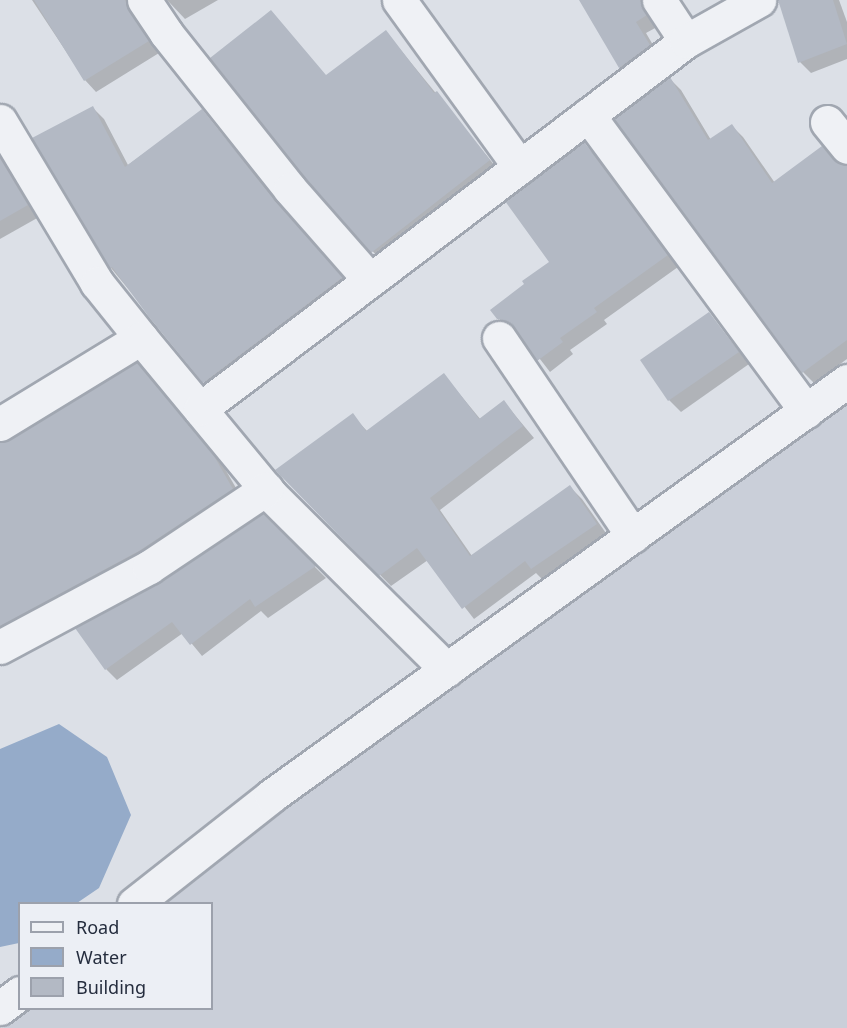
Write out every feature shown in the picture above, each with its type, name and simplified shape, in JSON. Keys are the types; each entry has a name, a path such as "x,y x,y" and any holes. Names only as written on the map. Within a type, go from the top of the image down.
{"street":[{"path":"144,0 166,33 290,189 370,280"},
{"path":"399,0 520,167"},
{"path":"659,0 686,41"},
{"path":"200,409 686,41 759,0"},
{"path":"588,115 806,411"},
{"path":"0,121 97,283 141,338 266,489 447,670"},
{"path":"827,122 847,147"},
{"path":"0,424 141,338"},
{"path":"499,338 633,536"},
{"path":"135,902 271,796 847,381"},
{"path":"0,647 149,567 266,489"},
{"path":"0,1008 18,994"}],"shaded area":[{"path":"847,399 847,1028 3,1028 27,1010 213,1010 213,902 162,902 334,767"}],"water":[{"path":"59,724 107,757 131,815 99,888 78,902 18,902 18,943 0,947 0,749"}],"building":[{"path":"34,0 125,0 128,10 149,41 84,81"},
{"path":"579,0 640,0 647,15 636,22 650,45 619,68"},
{"path":"778,0 833,0 847,44 798,63"},
{"path":"271,10 326,75 386,30 434,93 437,91 490,160 371,253 304,177 210,58"},
{"path":"670,77 708,140 732,124 772,183 822,146 833,159 847,165 847,340 802,373 614,119"},
{"path":"93,106 125,167 202,109 275,201 343,277 203,383 112,267 110,269 32,138"},
{"path":"584,142 668,255 594,308 597,312 560,338 563,342 537,361 514,327 507,321 497,319 490,310 524,284 522,281 549,262 505,201"},
{"path":"0,158 28,205 0,221"},
{"path":"709,312 739,352 668,401 640,360"},
{"path":"137,362 214,456 233,489 139,551 0,626 0,443 10,440"},
{"path":"444,373 479,419 504,400 523,426 430,498 470,556 570,485 597,524 531,569 525,561 462,609 417,548 379,576 275,470 353,413 366,431"},
{"path":"263,514 316,566 255,607 250,599 190,645 172,622 105,670 75,628 159,583"}]}
